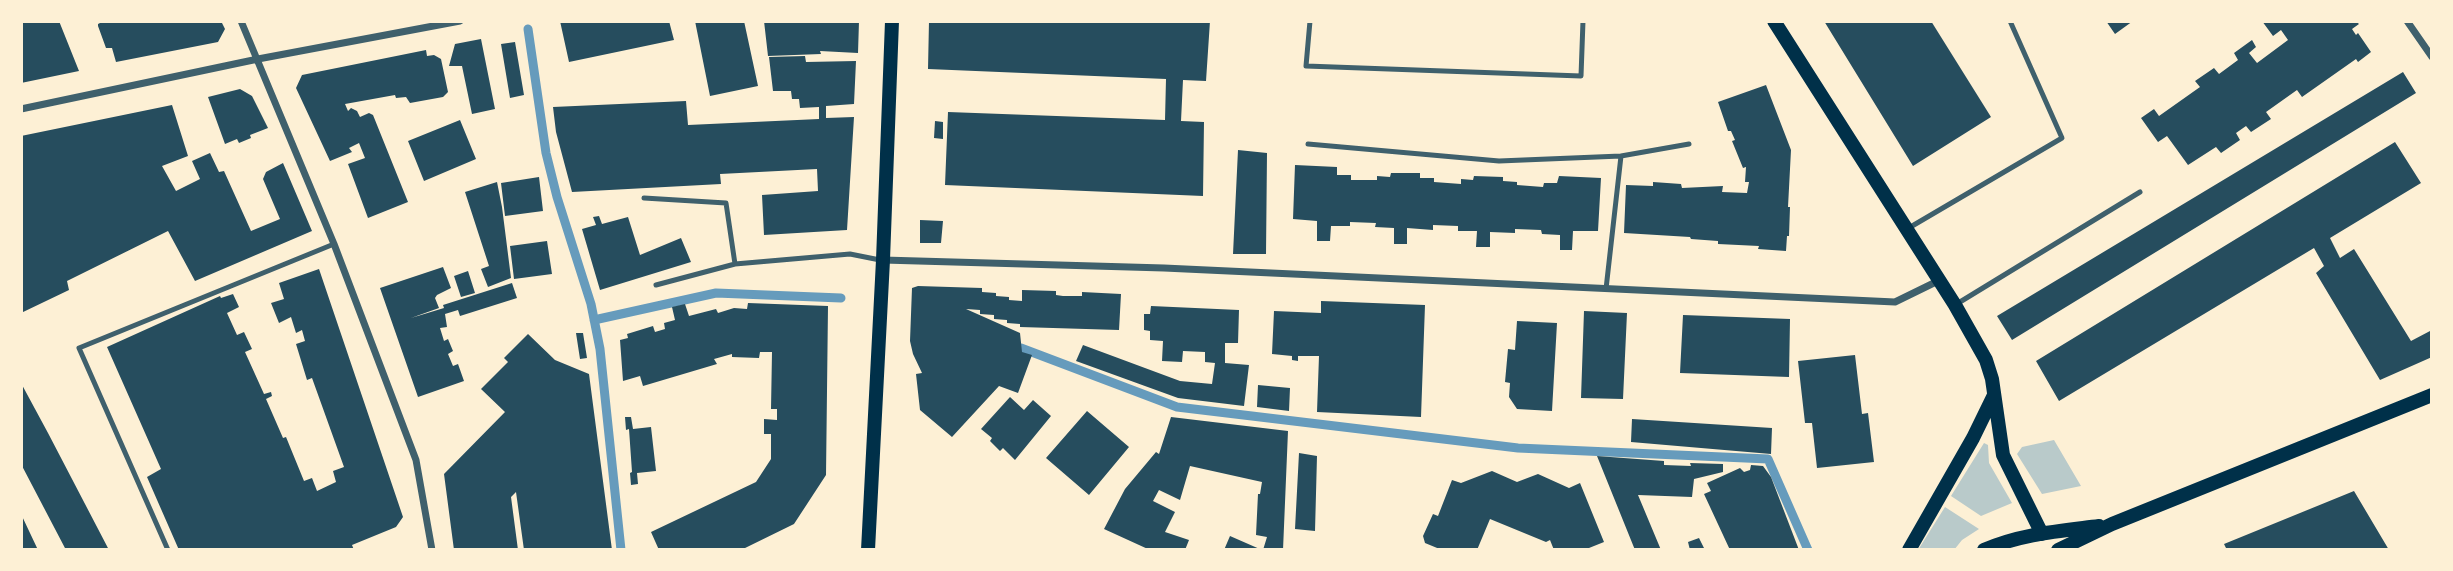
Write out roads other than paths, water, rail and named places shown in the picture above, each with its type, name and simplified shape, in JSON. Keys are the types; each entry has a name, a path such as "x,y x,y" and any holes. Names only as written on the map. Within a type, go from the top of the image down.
{"main road":[{"path":"868,550 892,21"},
{"path":"1774,21 1940,280 1986,360 1992,379 2003,455 2042,534"},
{"path":"1909,550 1973,438 1994,395"},
{"path":"2058,550 2112,524 2432,395"},
{"path":"1984,550 2002,542 2112,524"}],"street":[{"path":"241,21 334,244 416,460 431,550"},
{"path":"21,108 460,21"},
{"path":"2407,21 2432,57"},
{"path":"883,260 1178,269 1895,302 1940,280"}],"lane":[{"path":"1310,21 1306,66 1581,76 1583,21"},
{"path":"1907,229 2062,138 2010,21"},
{"path":"1308,144 1499,161 1621,156 1689,144"},
{"path":"1606,289 1621,156"},
{"path":"1955,305 2140,192"},
{"path":"644,198 726,203 735,264"},
{"path":"168,550 79,348 334,244"},
{"path":"656,285 735,264 850,254 883,260"}],"waterway":[{"path":"528,29 546,153 591,304 600,349 621,550"},
{"path":"594,320 716,293 841,298"},
{"path":"1021,348 1177,407 1518,448 1768,459 1808,550"}]}
